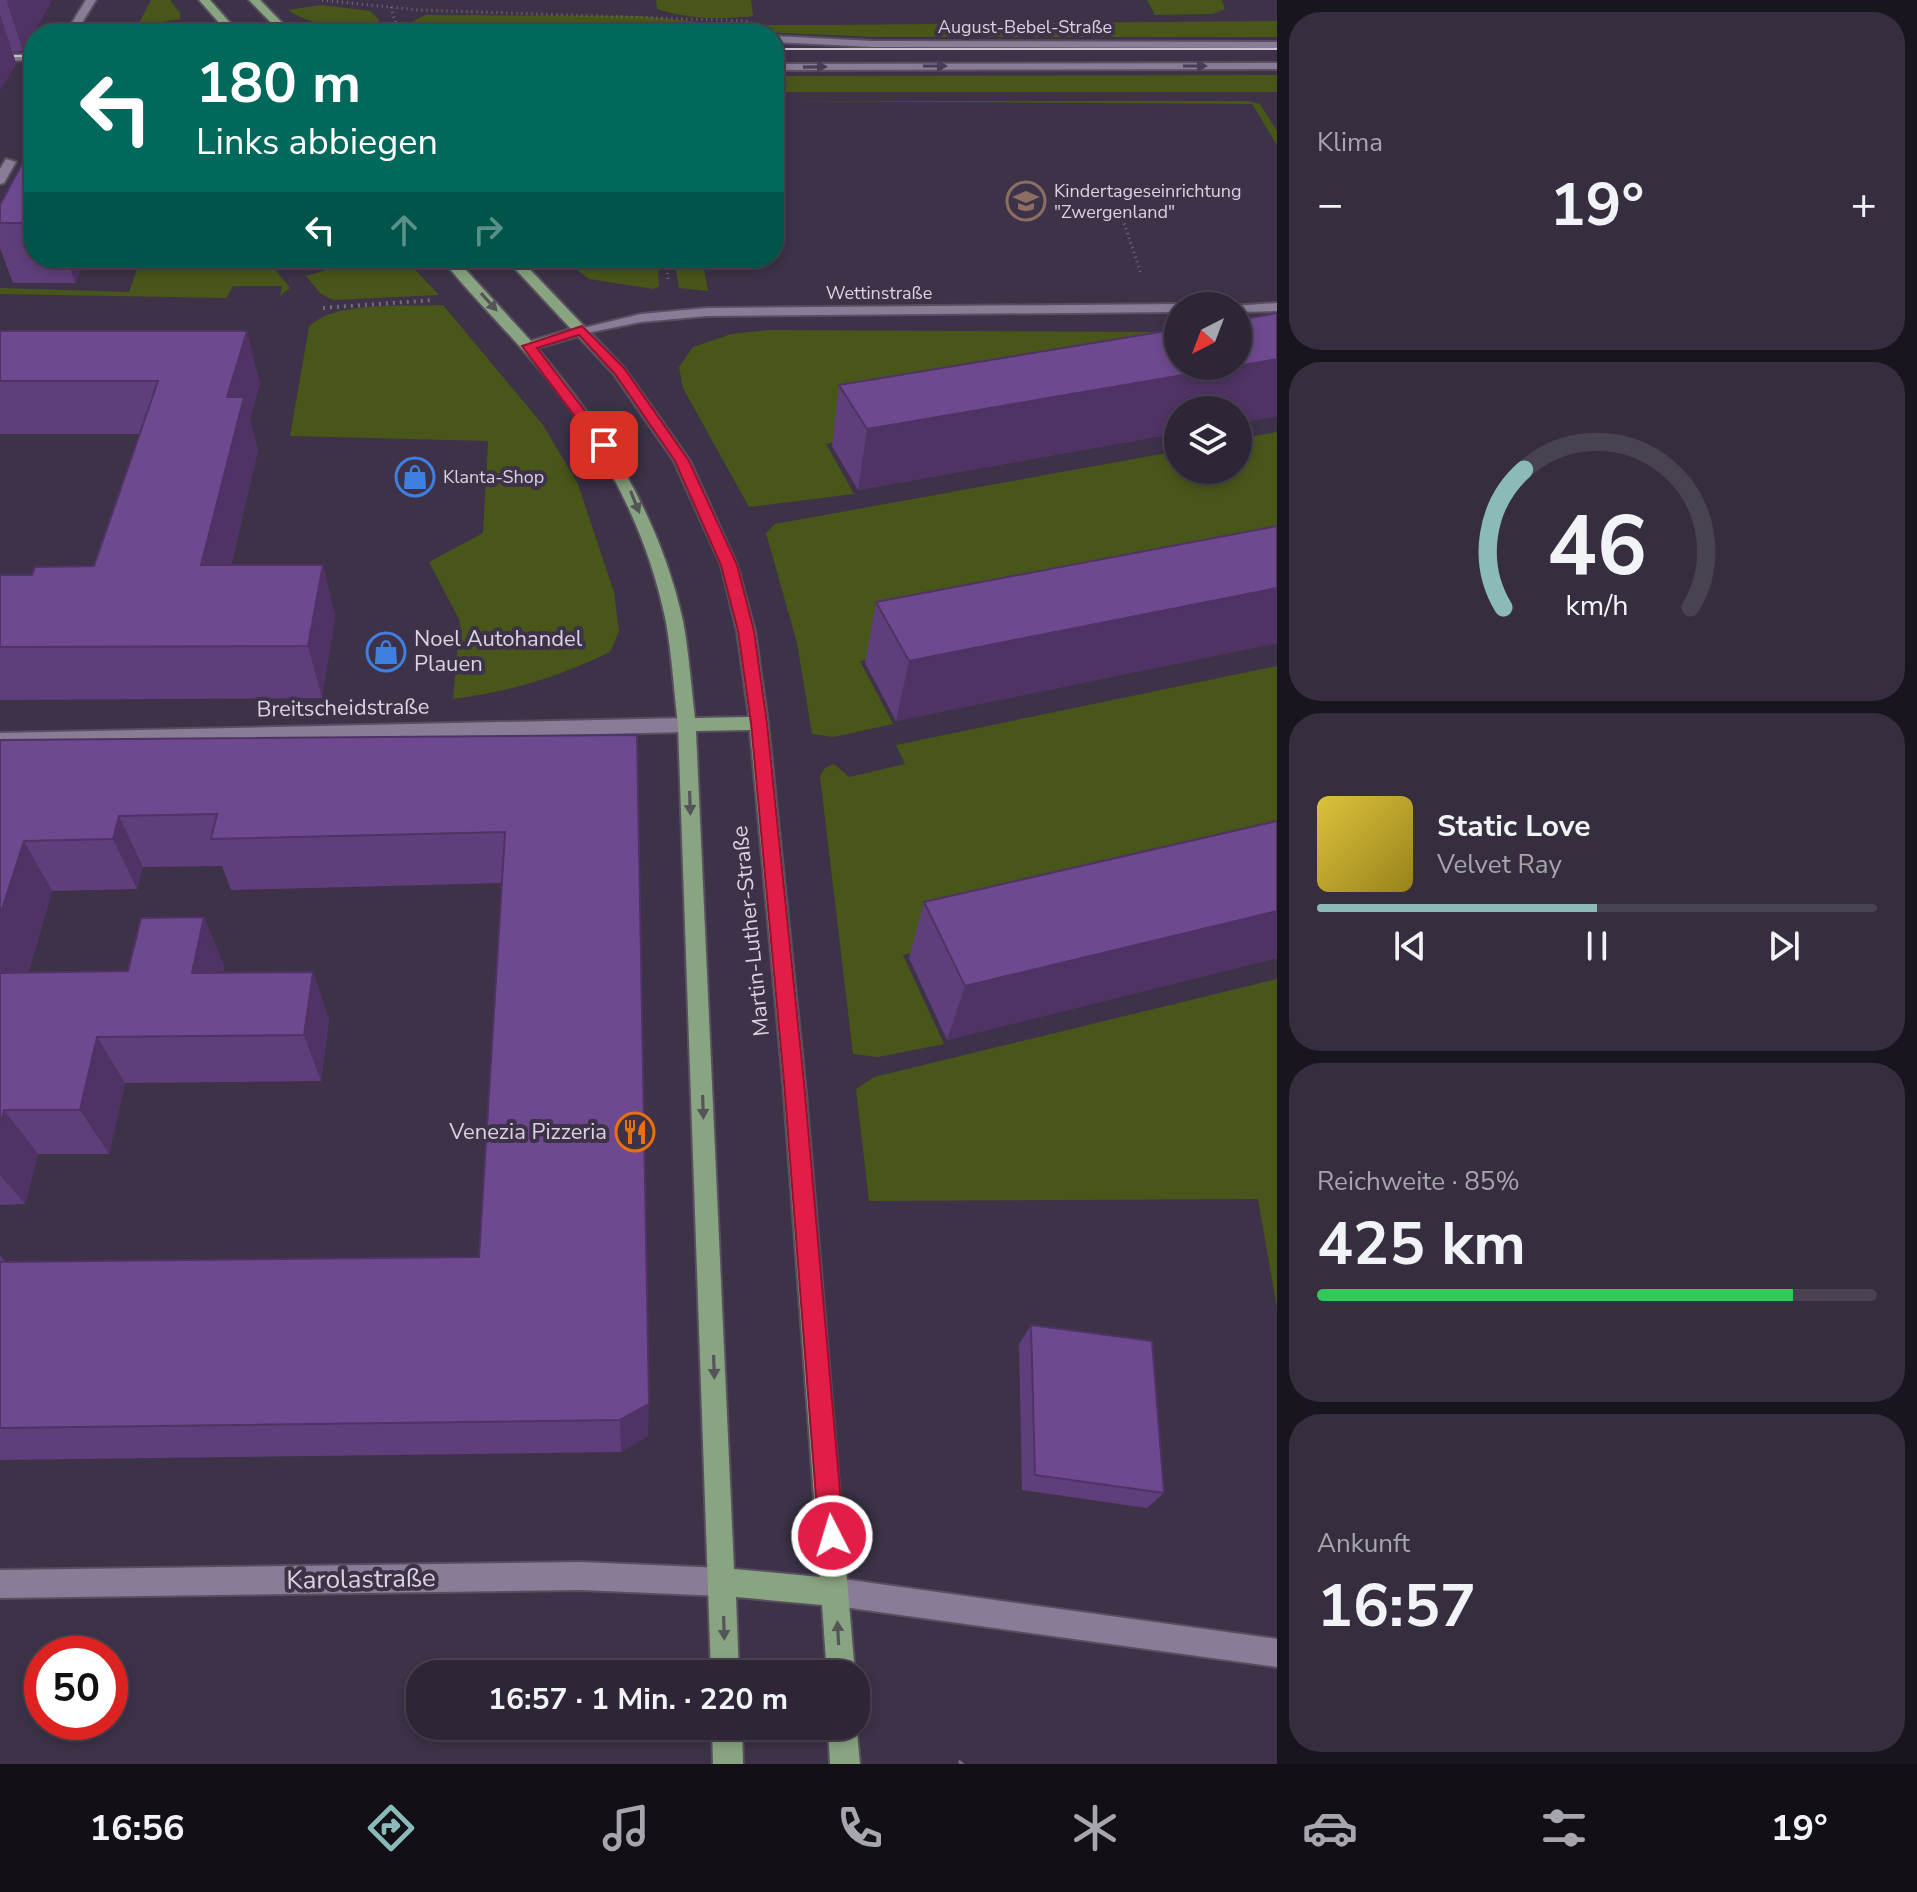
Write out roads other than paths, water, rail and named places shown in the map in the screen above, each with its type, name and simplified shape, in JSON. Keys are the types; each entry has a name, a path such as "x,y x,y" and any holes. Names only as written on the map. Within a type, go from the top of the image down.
{"main road":[{"path":"204,0 226,24"},
{"path":"254,0 278,24"},
{"path":"457,268 529,346 593,426 627,482 654,549 674,621 687,725 725,1660"},
{"name":"Martin-Luther-Straße","path":"522,268 619,371 682,461 712,521 729,565 746,631 759,723 794,1082 840,1660"},
{"path":"529,346 582,330"},
{"path":"687,725 759,723"},
{"path":"722,1582 836,1592"},
{"path":"727,1740 728,1764"},
{"path":"844,1740 845,1764"}],"street":[{"path":"76,24 91,0"},
{"name":"August-Bebel-Straße","path":"784,40 873,44 1277,45"},
{"path":"784,53 873,44"},
{"path":"0,58 24,57"},
{"name":"August-Bebel-Straße","path":"784,67 1277,66"},
{"path":"0,180 10,162"},
{"path":"1252,308 1277,307"},
{"name":"Wettinstraße","path":"582,330 641,318 707,312 1164,308"},
{"name":"Breitscheidstraße","path":"0,740 687,725"},
{"name":"Karolastraße","path":"0,1584 580,1576 722,1582"},
{"path":"836,1592 1277,1653"}],"tram line":[{"path":"784,49 1277,49"},
{"path":"0,56 24,56"}],"place":[{"name":"Kindertageseinrichtung \"Zwergenland\"","path":"1026,201"},
{"name":"Klanta-Shop","path":"415,477"},
{"name":"Noel Autohandel Plauen","path":"386,652"},
{"name":"Venezia Pizzeria","path":"635,1132"}]}
